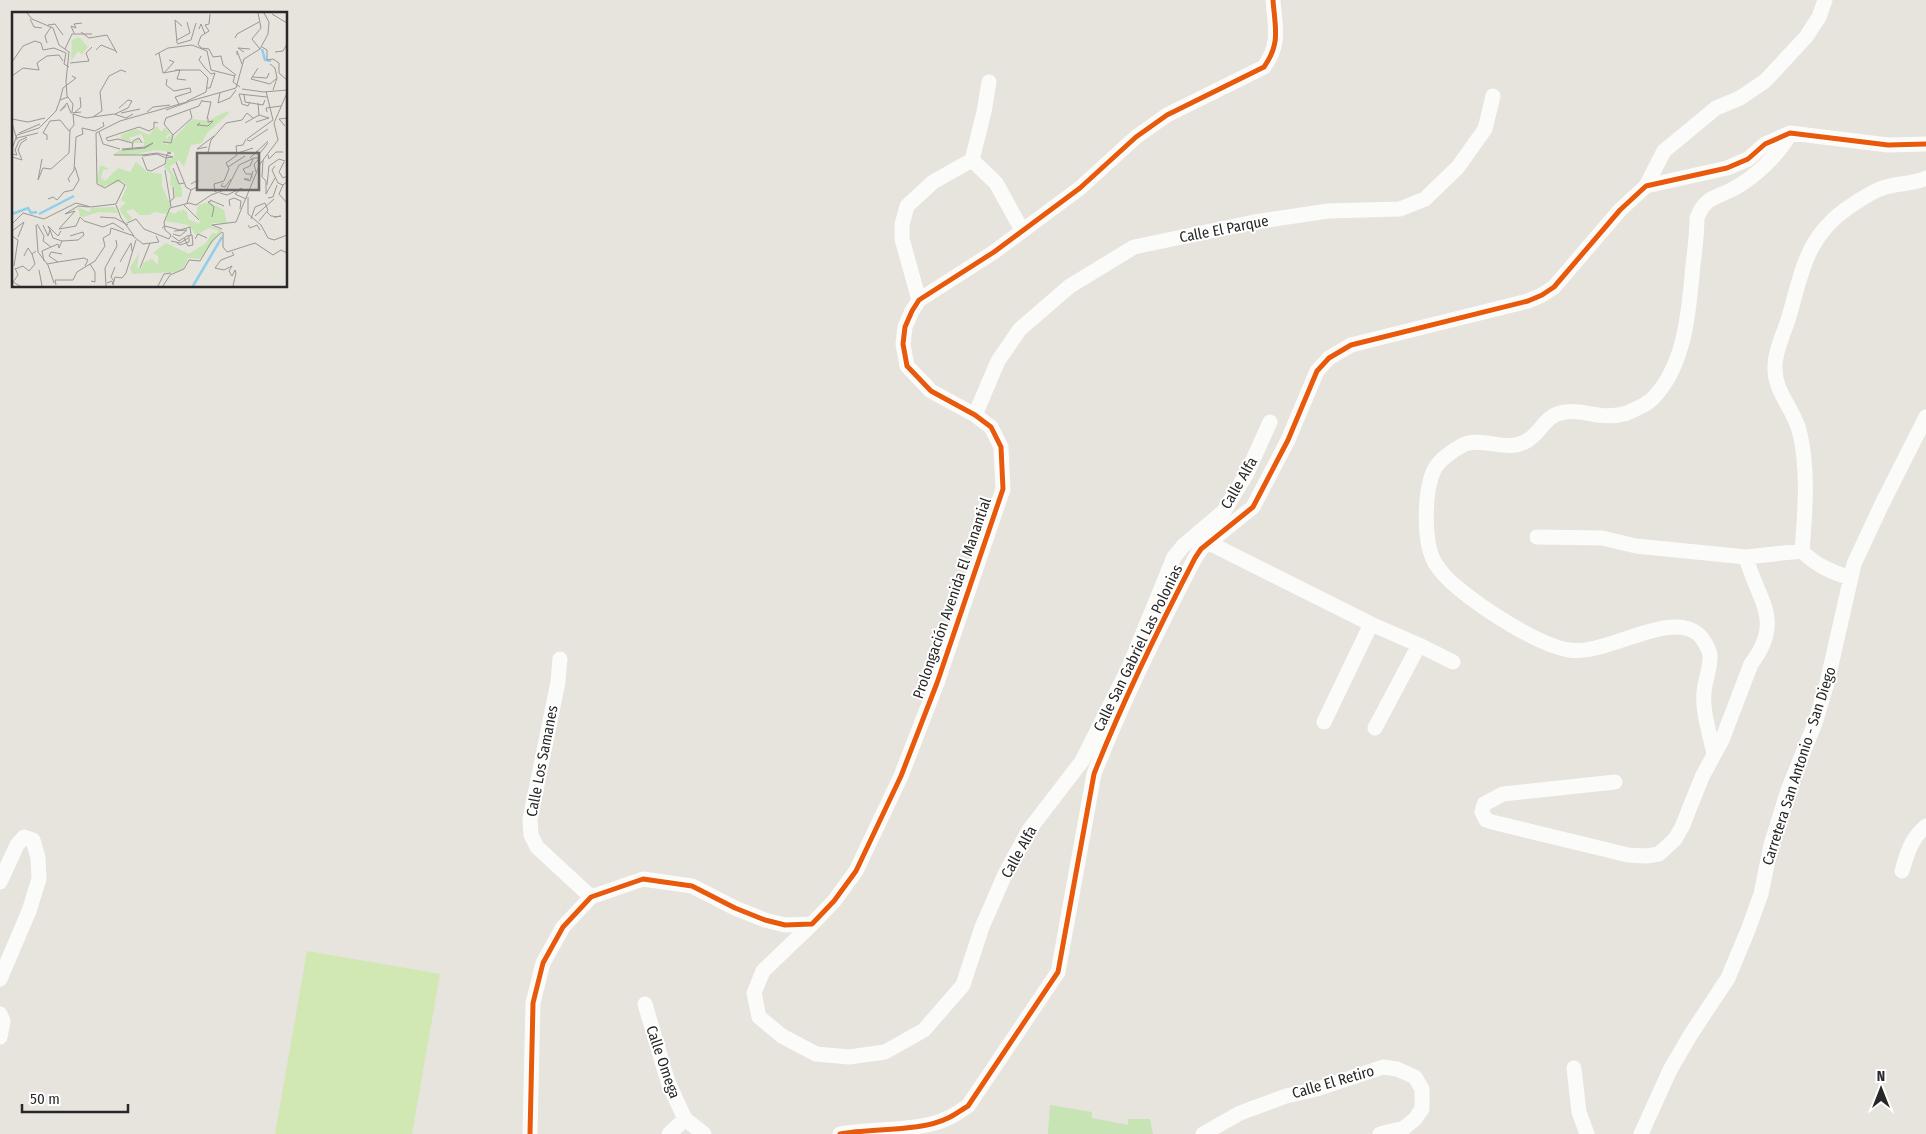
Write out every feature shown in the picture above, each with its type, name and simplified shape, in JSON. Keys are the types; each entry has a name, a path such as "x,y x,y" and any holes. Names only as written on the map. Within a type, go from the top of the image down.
{"street":[{"name":"Prolongación Avenida El Manantial","path":"812,924 834,901 856,872 901,776 937,682 1003,489 1000,446 991,426 932,391 907,366 903,344 905,327 919,300 994,252 1080,188 1136,137 1160,121 1264,67 1272,55 1276,38 1273,0"},
{"path":"1646,186 1664,151 1716,108 1740,98 1766,82 1806,37 1819,17 1825,0"},
{"path":"919,300 902,238 902,225 907,206 933,182 972,160 984,112 989,82"},
{"name":"Calle El Parque","path":"975,415 998,361 1020,329 1070,286 1134,246 1254,222 1328,211 1400,209 1425,198 1458,167 1485,128 1493,96"},
{"path":"1646,186 1728,168 1748,159 1765,144 1790,132 1888,145 1926,144"},
{"path":"1714,754 1704,694 1710,654 1702,638 1696,632 1673,627 1656,629 1589,651 1570,650 1549,645 1482,606 1456,587 1435,563 1428,541 1428,496 1430,480 1435,468 1442,460 1465,444 1512,446 1529,440 1552,416 1569,411 1607,417 1625,414 1645,405 1655,397 1668,377 1679,351 1690,297 1697,218 1702,206 1713,198 1735,188 1758,172 1784,143 1790,132"},
{"path":"972,160 996,183 1022,230"},
{"path":"1850,578 1823,567 1810,559 1802,551 1805,498 1802,446 1798,428 1778,390 1775,368 1778,347 1794,301 1801,270 1819,236 1832,221 1847,208 1884,187 1926,178"},
{"name":"Calle San Gabriel Las Polonias","path":"840,1134 918,1126 947,1119 968,1106 1058,972 1094,774 1153,639 1194,558 1201,549 1253,507 1288,440 1317,371 1329,358 1351,346 1528,301 1542,295 1554,287 1620,210 1646,186"},
{"name":"Carretera San Antonio - San Diego","path":"1641,1134 1670,1070 1728,978 1748,930 1760,894 1771,845 1788,790 1815,723 1828,684 1854,564 1926,417"},
{"name":"Calle Alfa","path":"812,924 763,971 754,993 759,1016 782,1036 816,1054 849,1057 885,1052 924,1030 963,985 982,927 1006,872 1028,830 1082,761 1128,667 1174,556 1224,511 1248,473 1270,422"},
{"path":"1537,536 1602,538 1636,546 1746,556 1802,551"},
{"path":"1209,543 1371,624 1453,662"},
{"path":"1615,782 1503,794 1484,804 1482,812 1486,820 1492,822 1628,855 1646,856 1659,854 1675,839 1722,740 1751,664 1758,655 1766,636 1767,618 1765,603 1750,574 1746,556"},
{"path":"1324,722 1371,624"},
{"path":"1375,728 1419,645"},
{"name":"Calle Los Samanes","path":"560,660 558,682 530,819 531,835 537,847 591,897"},
{"path":"1902,872 1909,847 1917,833 1926,826"},
{"path":"0,882 17,845 24,837 33,840 38,858 39,880 29,910 0,979"},
{"path":"530,1134 533,1003 543,963 563,927 591,897 644,878 692,886 735,908 765,920 785,925 812,924"},
{"name":"Calle Omega","path":"645,1004 668,1082 685,1120 704,1134"},
{"path":"0,1014 3,1022 0,1037"},
{"name":"Calle El Retiro","path":"1203,1134 1240,1113 1279,1098 1324,1087 1383,1067 1398,1069 1415,1077 1422,1089 1422,1109 1415,1119 1404,1128 1380,1134"},
{"path":"1574,1068 1579,1112 1587,1134"},
{"path":"669,1134 685,1120"}],"green space":[{"path":"307,951 440,974 412,1134 275,1134"},
{"path":"1050,1105 1092,1112 1092,1118 1128,1125 1128,1119 1150,1119 1153,1134 1048,1134"}],"cycle path":[{"path":"530,1134 533,1003 543,963 563,927 591,897 643,879 692,886 735,908 765,920 785,925 812,924 834,901 856,871 901,776 937,683 1003,489 1001,447 991,427 975,415 931,391 907,366 903,344 905,327 919,300 994,252 1080,188 1136,137 1167,115 1264,67 1275,43 1276,27 1273,0"},
{"path":"840,1134 924,1126 948,1118 968,1106 1058,972 1094,774 1117,719 1154,638 1195,558 1201,549 1253,507 1288,440 1317,371 1329,358 1351,345 1528,301 1542,295 1554,287 1620,210 1646,186 1727,168 1748,159 1765,144 1790,133 1888,145 1926,144"}]}
